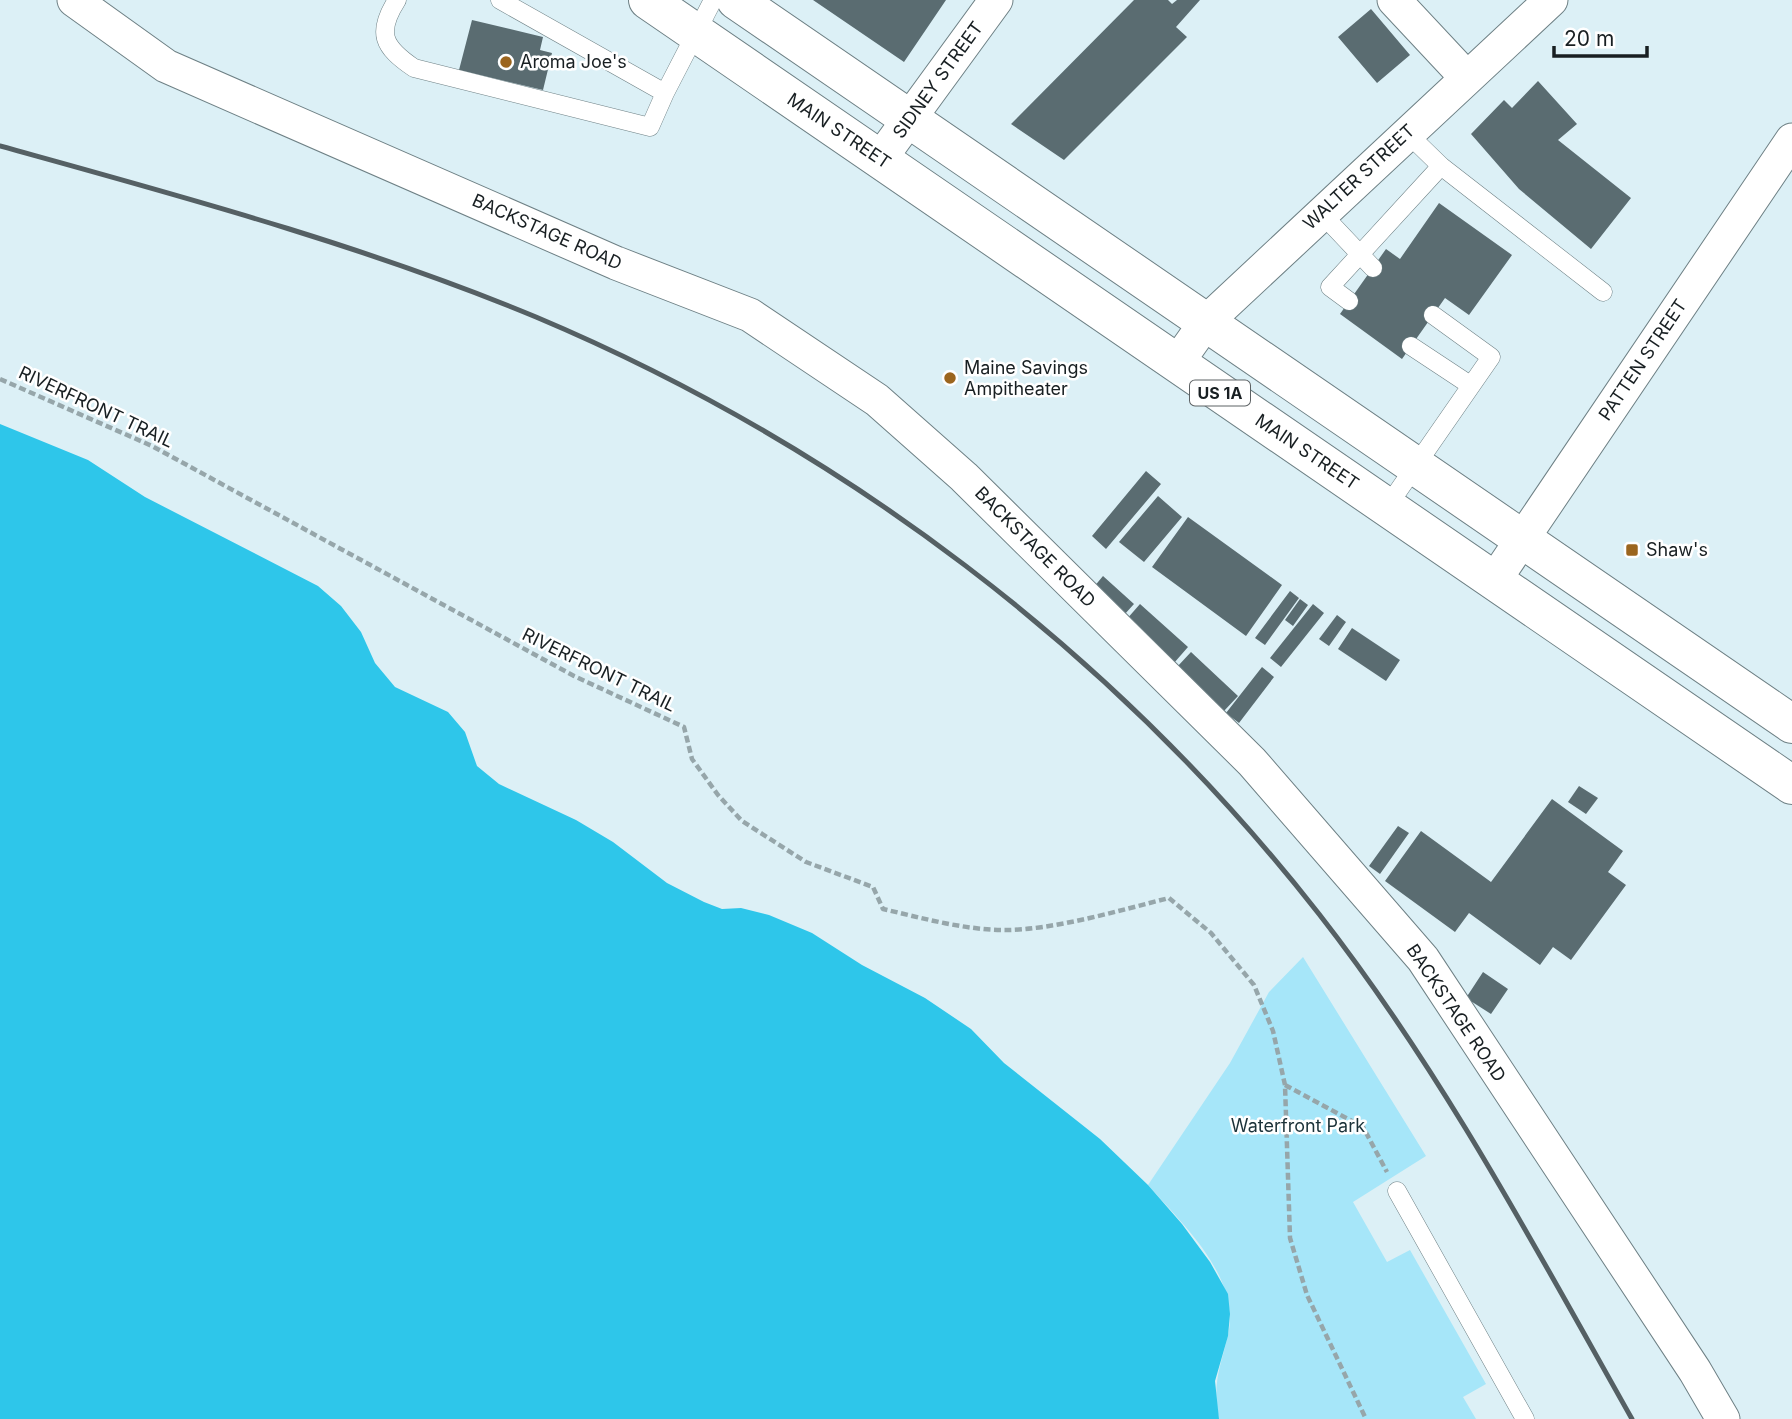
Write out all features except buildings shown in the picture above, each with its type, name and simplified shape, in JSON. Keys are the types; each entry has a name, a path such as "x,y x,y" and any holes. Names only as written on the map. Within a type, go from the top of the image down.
{"main road":[{"name":"MAIN STREET","path":"648,0 705,16 880,159 1792,785"},
{"name":"US 1A","path":"736,0 1792,724"}],"street":[{"name":"BACKSTAGE ROAD","path":"74,0 166,66 616,263 750,314 877,400 964,477 1252,762 1423,959 1724,1419"},
{"name":"SIDNEY STREET","path":"880,159 996,0"},
{"path":"1394,0 1466,77"},
{"name":"WALTER STREET","path":"1177,363 1206,322 1551,0"},
{"name":"PATTEN STREET","path":"1494,581 1792,140"}],"lane":[{"path":"397,0 384,30 387,42 396,55 414,68 650,127 705,16"},
{"path":"500,0 665,93"},
{"path":"1407,132 1441,166 1603,292"},
{"path":"1349,301 1330,287 1441,166"},
{"path":"1321,213 1373,268"},
{"path":"1387,507 1490,356 1433,315"},
{"path":"1412,346 1471,385"},
{"path":"1397,1191 1525,1419"}],"path":[{"name":"RIVERFRONT TRAIL","path":"0,379 152,446 574,676 684,727 692,759 718,795 742,821 806,862 873,887 883,909 940,923 1006,930 1088,918 1170,898 1211,933 1254,985 1273,1031 1285,1086 1290,1238 1307,1295 1367,1419"},
{"path":"1285,1086 1363,1127 1397,1191"}],"green space":[{"name":"Waterfront Park","path":"1303,957 1426,1156 1353,1202 1387,1262 1410,1250 1486,1384 1463,1397 1476,1419 1219,1419 1217,1386 1230,1314 1226,1293 1206,1253 1148,1185 1230,1063 1269,992"}],"water":[{"path":"0,424 88,460 145,497 318,586 341,606 361,632 375,663 395,687 448,712 465,732 477,766 499,784 576,820 613,842 667,883 704,902 722,909 741,908 769,915 812,933 862,965 925,998 971,1029 1004,1063 1100,1139 1148,1185 1210,1262 1228,1294 1230,1314 1228,1336 1215,1381 1219,1419 0,1419"}],"railway":[{"path":"0,146 338,244 536,317 649,369 759,428 864,494 965,566 1062,644 1153,728 1239,818 1319,914 1363,973 1446,1097 1523,1225 1632,1419"}],"place":[{"name":"Aroma Joe's","path":"506,62"},
{"name":"Maine Savings Ampitheater","path":"950,378"},
{"name":"Shaw's","path":"1632,550"}]}
